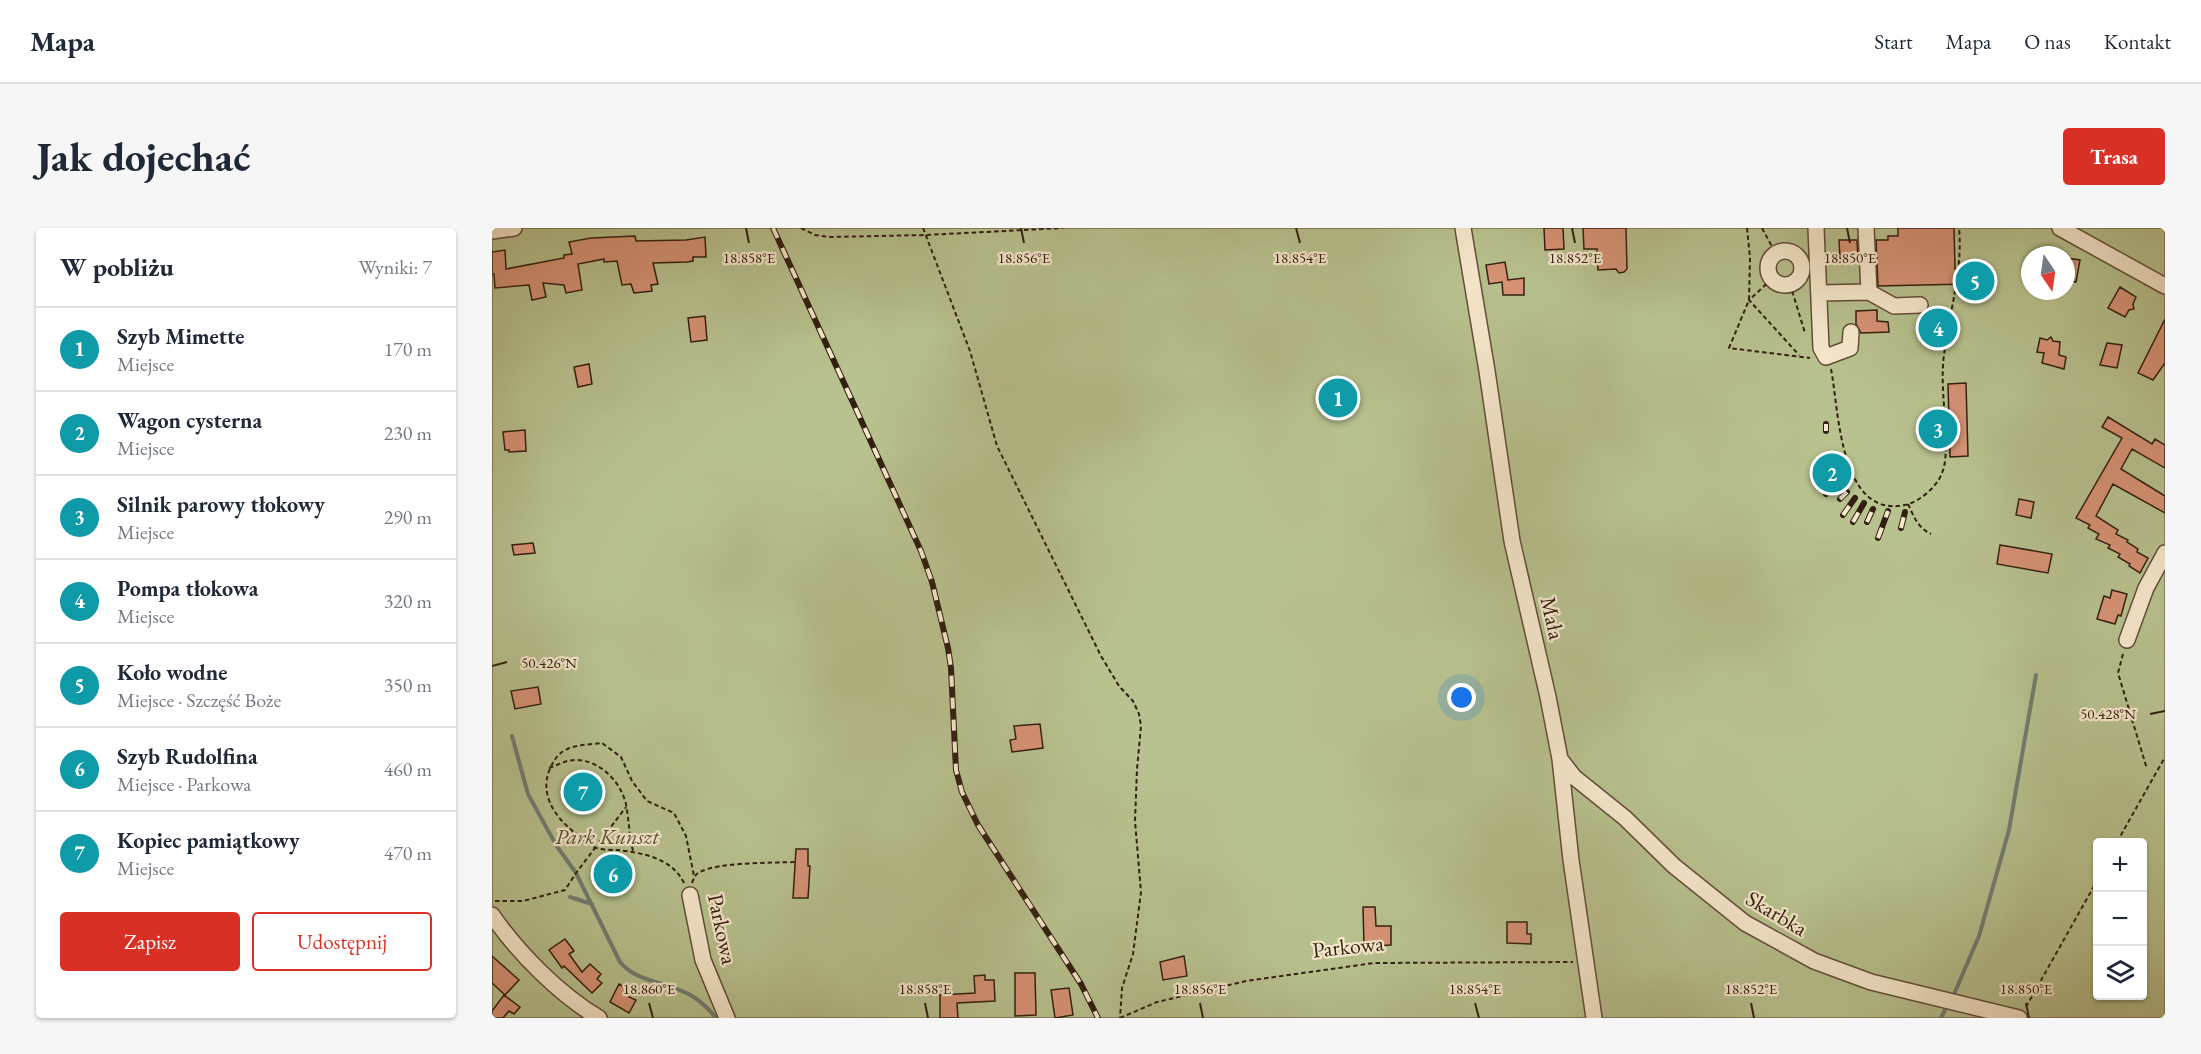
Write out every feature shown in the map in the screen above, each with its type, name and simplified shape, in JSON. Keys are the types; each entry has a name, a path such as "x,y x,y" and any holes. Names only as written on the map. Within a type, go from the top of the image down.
{"street":[{"path":"492,231 514,228"},
{"name":"Mała","path":"1463,228 1488,371 1512,541 1560,759 1571,860 1593,1018"},
{"path":"1816,228 1821,348 1826,357 1850,348 1851,332"},
{"path":"1866,228 1869,292"},
{"path":"2060,228 2165,286"},
{"path":"1800,260 1817,245"},
{"path":"1786,251 1800,260 1802,265 1800,276 1790,284 1782,285 1772,279 1769,264 1776,254 1786,251"},
{"path":"1820,293 1869,292 1894,306 1920,305"},
{"path":"2127,640 2146,588 2165,553"},
{"name":"Skarbka","path":"1560,759 1574,777 1625,818 1674,866 1745,923 1814,961 1871,982 2023,1013"},
{"name":"Parkowa","path":"690,895 703,960 727,1018"},
{"path":"492,915 504,933 544,974 586,1010 599,1018"}],"path":[{"path":"801,228 815,235 829,237 1064,228"},
{"path":"923,228 970,351 997,446 1101,656 1119,686 1133,701 1139,714 1141,726 1135,821 1141,892 1133,954 1122,988 1120,1018"},
{"path":"1747,228 1750,258 1749,300 1729,348 1800,357 1826,357 1830,363 1845,458 1852,477 1863,491 1878,501 1898,505 1908,504 1934,486 1941,477 1944,466 1943,363 1960,256 1959,228"},
{"path":"1762,228 1776,254"},
{"path":"1749,300 1772,279"},
{"path":"1790,284 1807,337"},
{"path":"1749,300 1800,357"},
{"path":"1908,504 1915,520 1922,529 1931,534"},
{"path":"2127,640 2118,673 2147,769"},
{"path":"690,895 681,876 668,864 643,853 595,848 568,828 554,814 547,785 549,768 558,754 576,746 602,743 621,757 632,781 647,801 674,813 682,826 694,876"},
{"path":"2121,838 2165,757"},
{"path":"549,768 568,761 583,762 600,767 618,784 627,807 628,826 634,852"},
{"path":"492,902 523,901 566,890 627,807"},
{"name":"Parkowa","path":"690,895 694,876 700,872 716,867 795,862"},
{"path":"2023,1013 2093,886"},
{"name":"Parkowa","path":"1120,1018 1157,1002 1246,981 1374,963 1586,962"}],"green space":[{"name":"Park Kunszt","path":"492,228 2165,228 2165,1018 492,1018"}],"building":[{"path":"1544,228 1563,228 1564,249 1545,250"},
{"path":"1583,228 1626,228 1627,269 1624,272 1619,273 1616,269 1598,270 1597,249 1584,249"},
{"path":"1898,228 1954,228 1955,269 1983,269 1984,291 1966,292 1966,284 1878,286 1876,240 1888,240 1888,236 1898,236"},
{"path":"635,236 636,241 686,240 705,237 706,257 693,257 693,261 687,262 653,263 658,284 651,285 652,291 634,293 631,284 622,285 617,261 604,262 604,259 578,264 582,290 566,293 564,285 543,283 546,297 532,300 529,285 495,288 494,274 492,274 492,252 505,250 506,269 564,258 564,255 572,254 569,242 591,238"},
{"path":"1839,240 1857,240 1858,258 1840,259"},
{"path":"2075,259 2080,260 2075,282"},
{"path":"1505,262 1508,280 1524,278 1524,295 1503,295 1502,282 1489,284 1486,265"},
{"path":"2120,287 2136,297 2133,304 2134,309 2129,310 2125,317 2108,308"},
{"path":"1877,310 1877,321 1888,322 1889,332 1861,333 1856,324 1856,311"},
{"path":"705,316 707,340 691,342 688,318"},
{"path":"2165,319 2165,363 2153,380 2138,373"},
{"path":"2051,337 2053,341 2060,342 2059,355 2066,357 2064,369 2042,363 2044,353 2037,352 2040,338 2047,340"},
{"path":"2107,343 2122,345 2117,368 2100,365"},
{"path":"589,364 592,384 578,387 574,367"},
{"path":"1966,383 1968,456 1950,457 1948,384"},
{"path":"2108,417 2152,444 2155,439 2165,445 2165,468 2132,449 2121,469 2165,496 2165,513 2113,484 2096,516 2118,530 2116,534 2128,540 2127,542 2138,549 2137,552 2148,558 2140,573 2118,557 2120,554 2108,548 2110,545 2096,539 2099,534 2088,528 2090,525 2076,518 2122,438 2102,427"},
{"path":"525,430 526,451 509,452 505,450 503,432"},
{"path":"2019,499 2034,502 2031,518 2016,515"},
{"path":"533,543 535,553 514,555 512,545"},
{"path":"2000,545 2052,554 2048,573 1997,564"},
{"path":"2112,590 2127,594 2121,616 2118,615 2115,624 2097,619 2104,596 2110,598"},
{"path":"538,687 541,704 515,709 511,691"},
{"path":"1040,724 1043,748 1012,752 1010,740 1016,739 1014,726"},
{"path":"796,849 808,849 808,866 810,866 808,898 793,898"},
{"path":"1363,907 1375,907 1376,926 1391,926 1391,945 1364,946"},
{"path":"1507,922 1527,922 1527,934 1531,934 1531,944 1507,943"},
{"path":"565,939 574,951 569,954 582,972 590,964 601,974 597,979 602,983 592,993 564,966 562,968 549,950"},
{"path":"492,956 519,980 505,995 492,983"},
{"path":"1184,956 1187,976 1163,980 1160,962"},
{"path":"1015,973 1035,973 1036,1015 1015,1016"},
{"path":"985,975 985,980 994,980 995,1001 957,1003 958,1018 940,1018 940,995 975,993 974,976"},
{"path":"619,984 632,992 629,997 636,1000 629,1013 610,1002"},
{"path":"1069,988 1073,1015 1055,1018 1051,990"},
{"path":"504,995 520,1007 514,1014 509,1011 503,1018 492,1018 492,1011"}],"waterway":[{"path":"1955,992 1979,936 2009,830 2036,675"},
{"path":"512,736 528,794 556,845 576,873 620,962 635,974 692,996 716,1018"},
{"path":"570,897 592,904"},
{"path":"1941,1018 1947,1006"}],"railway":[{"path":"773,228 921,551 932,582 951,668 956,770 962,792 978,825 1081,984 1098,1018"},
{"path":"1826,424 1826,431"},
{"path":"1827,477 1836,470"},
{"path":"1826,494 1840,481"},
{"path":"1840,499 1847,492"},
{"path":"1843,515 1855,498"},
{"path":"1853,522 1864,503"},
{"path":"1867,522 1873,509"},
{"path":"1878,538 1888,511"},
{"path":"1901,528 1905,512"}],"place":[{"name":"Koło wodne","path":"1975,281"},
{"name":"Pompa tłokowa","path":"1938,328"},
{"name":"Szyb Mimette","path":"1338,398"},
{"name":"Silnik parowy tłokowy","path":"1938,429"},
{"name":"Wagon cysterna","path":"1832,473"},
{"name":"Kopiec pamiątkowy","path":"583,792"},
{"name":"Szyb Rudolfina","path":"613,874"}]}
